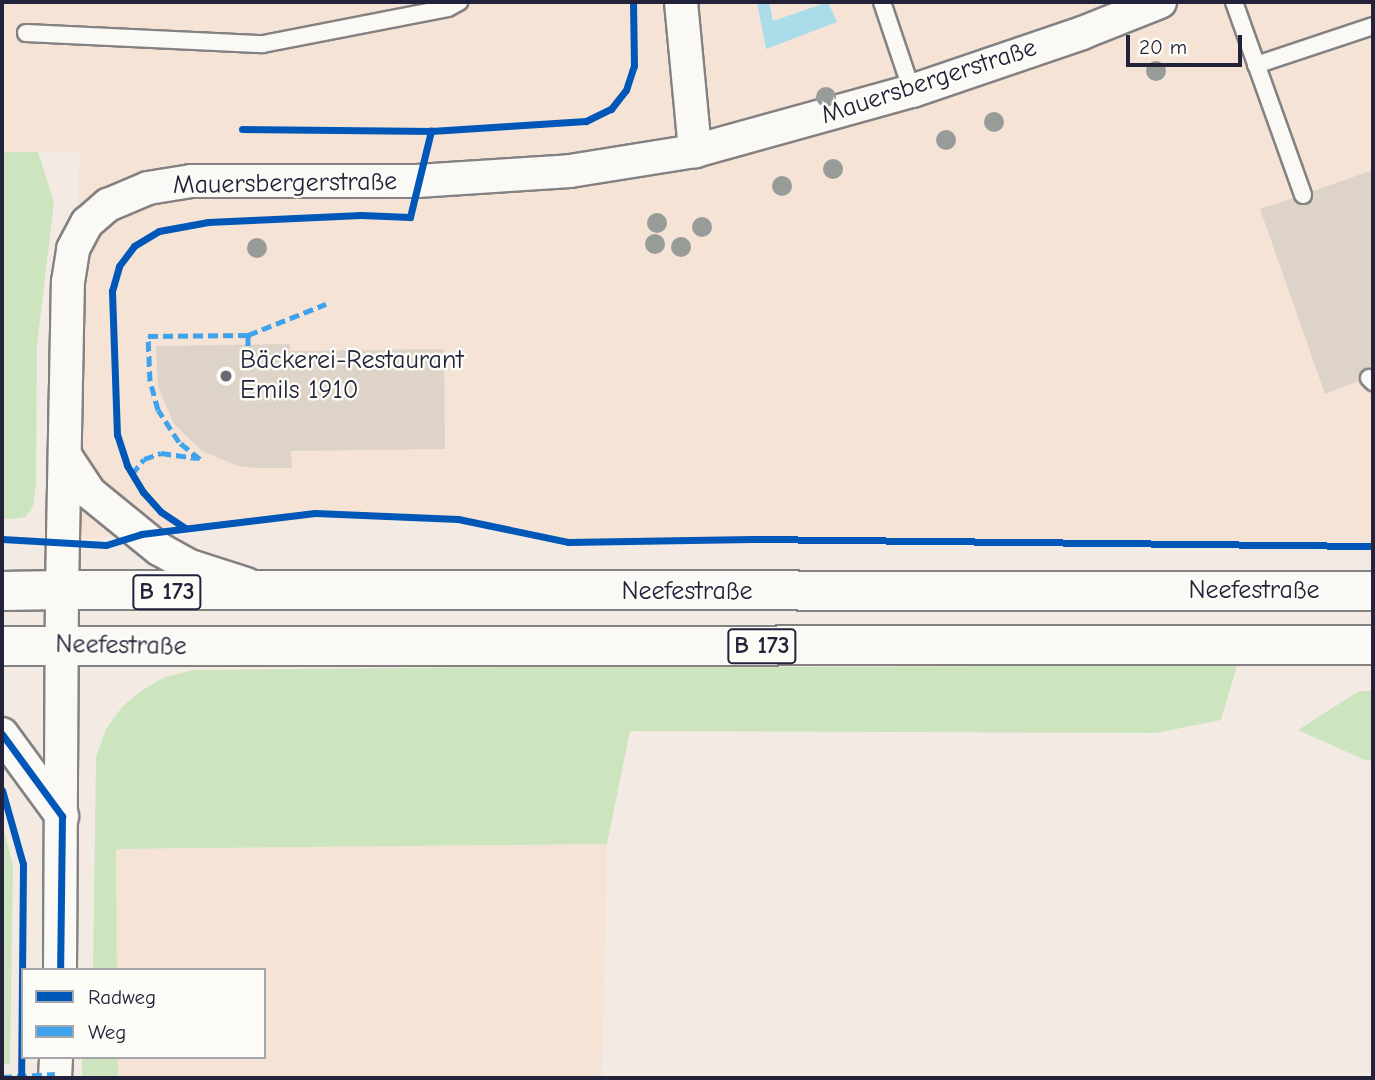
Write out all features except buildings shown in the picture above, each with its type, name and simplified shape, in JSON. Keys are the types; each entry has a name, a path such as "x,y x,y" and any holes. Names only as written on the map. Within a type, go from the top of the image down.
{"main road":[{"name":"Neefestraße","path":"2,591 1373,591"},
{"name":"Neefestraße","path":"2,646 1373,645"}],"street":[{"path":"681,2 695,151"},
{"name":"Mauersbergerstraße","path":"60,968 62,590 68,282 73,249 87,223 108,205 148,188 191,181 417,181 569,171 695,151 912,91 1082,33 1160,2"},
{"path":"66,457 90,493 159,549 190,566 271,592"},
{"path":"2,734 62,816"},
{"path":"55,1078 56,1059"}],"lane":[{"path":"26,33 263,44 448,8 459,2"},
{"path":"882,2 912,91"},
{"path":"1234,2 1303,195"},
{"path":"1256,65 1373,26"}],"shaded area":[{"path":"2,2 1373,2 1373,546 572,541 396,512 61,541 80,152 2,152"},
{"path":"607,844 602,1078 118,1078 118,1059 266,1059 266,968 117,968 116,849"}],"green space":[{"path":"2,152 38,152 54,202 37,346 36,485 33,506 26,517 13,519 2,518"},
{"path":"1237,666 1221,720 1156,733 630,731 607,844 116,849 117,968 93,968 96,757 106,729 122,707 142,690 165,677 194,670"},
{"path":"1359,691 1373,691 1373,761 1365,760 1298,730"},
{"path":"2,823 13,865 10,1064 2,1064"},
{"path":"82,1059 118,1059 118,1078 82,1078"}],"water":[{"path":"757,2 769,2 773,21 828,2 837,22 766,49"}],"marked path":[{"path":"248,335 326,304"},
{"path":"200,459 179,442 158,410 150,381 148,336 248,335 248,353"},
{"path":"132,474 144,459 161,453 197,458"},
{"path":"2,1077 55,1074"}],"cycle path":[{"path":"185,528 161,512 143,492 127,465 117,435 112,291 119,266 134,246 159,231 208,222 361,215 410,217 431,131 586,121 611,109 626,90 634,66 633,2"},
{"path":"242,129 431,131"},
{"path":"2,539 106,545 141,534 315,513 458,519 568,542 753,539 1373,546"},
{"path":"2,734 62,816 60,968"},
{"path":"2,790 23,864 22,968"},
{"path":"21,1059 21,1076"}],"place":[{"name":"Bäckerei-Restaurant Emils 1910","path":"226,376"}]}
